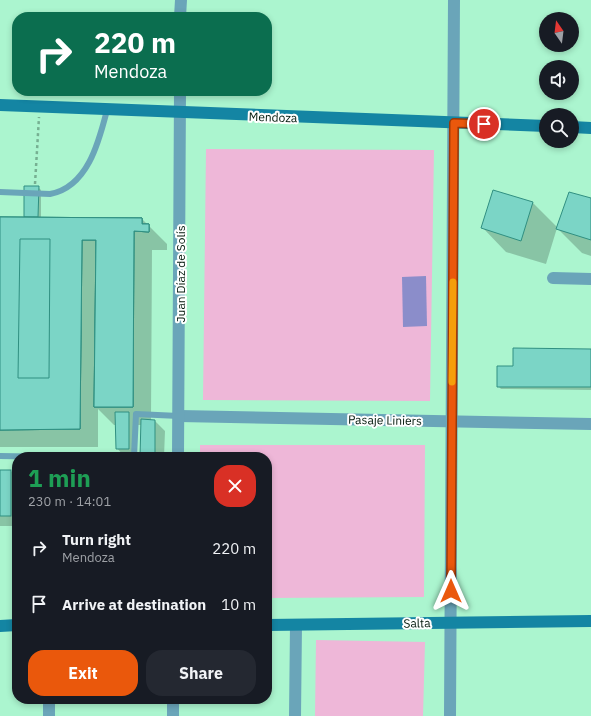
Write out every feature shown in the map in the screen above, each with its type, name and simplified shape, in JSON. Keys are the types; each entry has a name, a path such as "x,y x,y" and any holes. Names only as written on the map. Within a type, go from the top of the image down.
{"street":[{"path":"180,0 180,12"},
{"path":"450,716 454,0"},
{"name":"Juan Díaz de Solís","path":"178,452 180,96"},
{"name":"Mendoza","path":"0,105 180,114 539,126"},
{"path":"579,127 591,128"},
{"path":"553,278 591,279"},
{"name":"Pasaje Liniers","path":"179,416 591,424"},
{"name":"Salta","path":"272,625 591,620"},
{"path":"295,716 296,625"},
{"path":"0,626 12,626"},
{"path":"49,704 49,716"},
{"path":"173,704 173,716"}],"lane":[{"path":"0,192 50,194 57,193 71,184 90,162 96,149 107,110"},
{"path":"134,452 136,414 179,416"},
{"path":"0,456 12,456"}],"path":[{"path":"35,186 40,107"}],"shaded area":[{"path":"206,149 434,150 430,401 203,400"},
{"path":"200,445 425,445 424,597 272,598 272,452 200,452"},
{"path":"316,640 425,642 423,716 315,716"}],"water":[{"path":"426,276 427,326 403,327 402,277"}],"building":[{"path":"24,186 39,186 38,217 24,217"},
{"path":"493,190 533,202 521,241 481,228"},
{"path":"569,192 591,198 591,240 556,229"},
{"path":"0,217 142,218 142,224 149,224 149,232 134,231 133,407 94,407 96,240 82,240 80,429 0,430"},
{"path":"0,217 142,218 142,224 149,224 149,232 134,231 133,407 94,407 96,240 82,240 80,429 0,430"},
{"path":"0,217 142,218 142,224 149,224 149,232 134,231 133,407 94,407 96,240 82,240 80,429 0,430","holes":["20,239 50,239 49,378 18,378"]},
{"path":"513,348 591,349 591,387 497,387 497,366 513,366"},
{"path":"115,412 129,412 129,449 116,449"},
{"path":"141,419 155,420 155,452 140,452"},
{"path":"0,470 11,470 11,516 0,516"}],"slow traffic":[{"path":"452,382 453,282"}],"route":[{"path":"451,591 454,123 484,124"}]}
